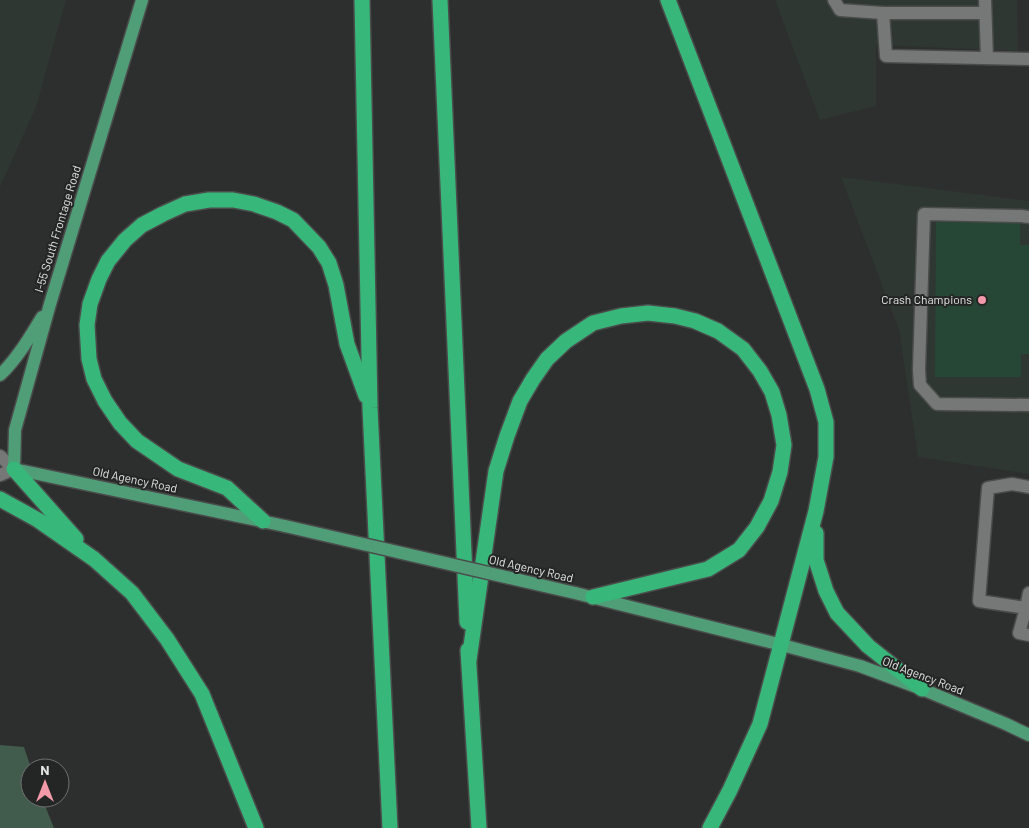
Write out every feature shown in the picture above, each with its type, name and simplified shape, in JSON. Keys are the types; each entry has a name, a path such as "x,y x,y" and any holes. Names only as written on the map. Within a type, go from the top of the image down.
{"highway":[{"path":"362,0 370,408 390,828"},
{"path":"440,0 469,660 479,828"},
{"path":"668,0 816,389 826,422 826,457 816,512 760,724 730,790 710,828"},
{"path":"263,521 227,488 178,469 138,441 120,423 97,386 89,359 87,343 90,304 105,267 124,240 142,225 163,214 185,204 209,200 233,200 254,204 277,212 292,220 320,246 329,263 336,285 347,344 370,408"},
{"path":"469,660 496,471 520,401 533,379 547,359 566,340 593,323 621,316 648,313 675,316 695,321 718,331 743,349 760,371 772,392 779,415 784,445 780,472 771,501 757,527 739,550 708,568 593,597"},
{"path":"7,472 94,559 132,593 167,639 202,694 256,828"},
{"path":"0,499 38,520 94,559"},
{"path":"816,512 816,560 826,590 837,612 868,646 922,689"}],"main road":[{"name":"I-55 South Frontage Road","path":"7,472 15,430 50,304 142,0"},
{"path":"0,376 27,341 50,304"},
{"name":"Old Agency Road","path":"7,472 263,521 593,597 782,645 860,666 922,689 1029,735"}],"street":[{"path":"834,0 840,10 883,13 985,6 987,58"},
{"path":"883,13 886,56 1029,59"},
{"path":"1029,217 924,214 919,370 920,385 937,404 1029,405"},
{"path":"0,456 7,472"},
{"path":"1026,608 979,601 988,488 1012,484 1029,487"},
{"path":"1029,593 1020,633 1029,635"}],"shaded area":[{"path":"0,0 66,0 36,107 0,187"},
{"path":"775,0 1017,0 1018,51 876,45 876,106 820,120"},
{"path":"841,177 1029,201 1029,474 918,457 899,330"}],"green space":[{"path":"0,745 24,747 28,758 20,758 20,808 46,808 54,828 0,828"}],"building":[{"name":"Crash Champions","path":"936,222 1020,223 1020,245 1029,245 1029,354 1021,354 1021,377 935,377"}],"place":[{"name":"Crash Champions","path":"982,300"}]}
